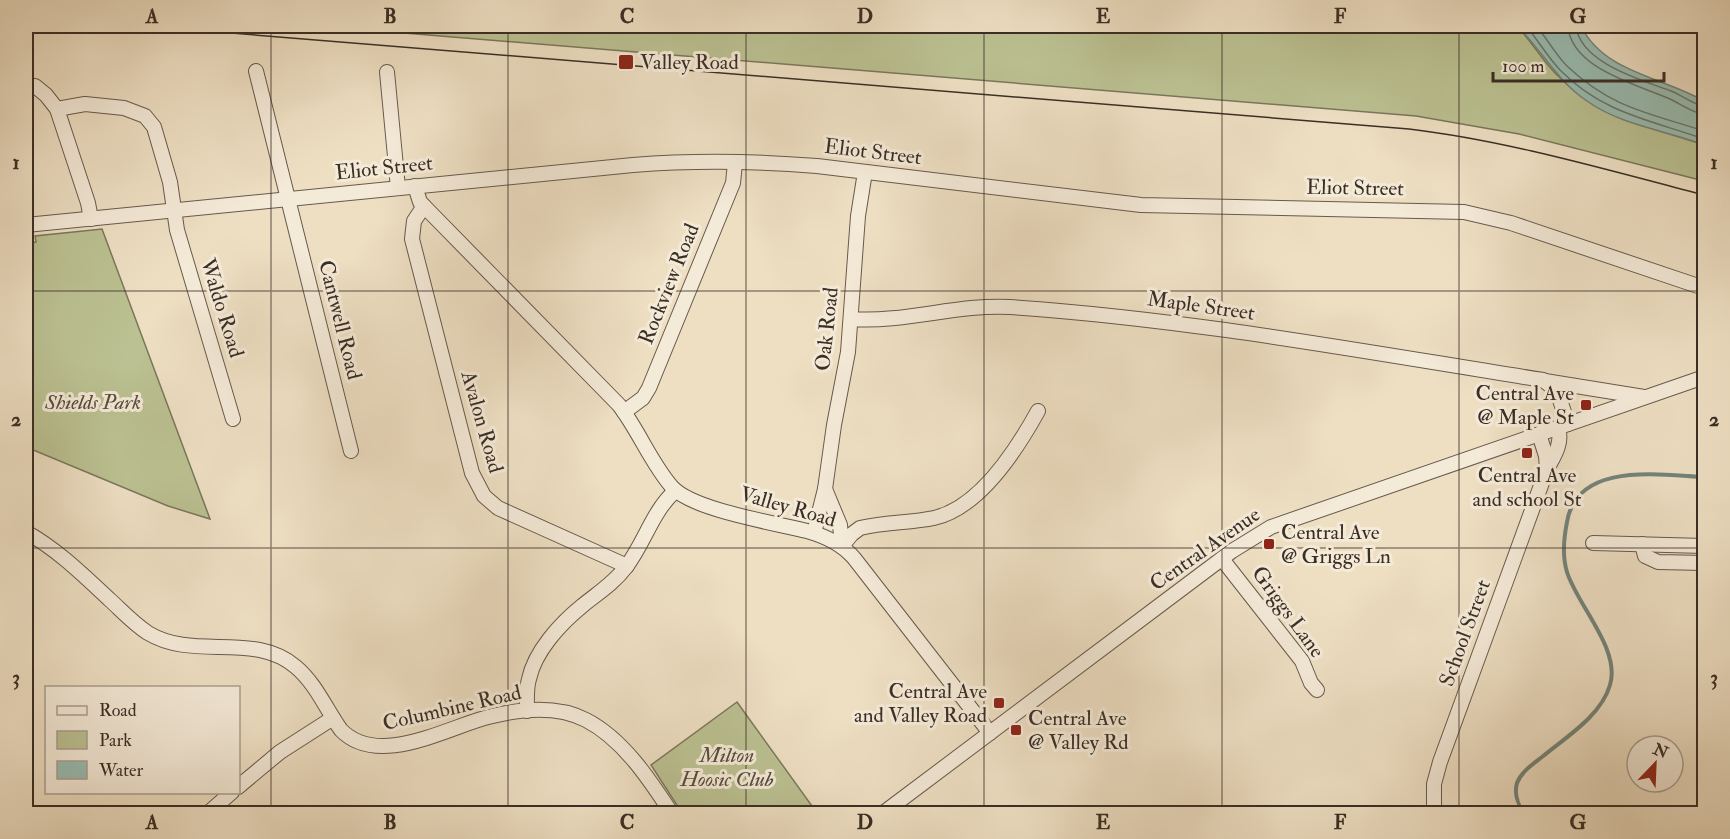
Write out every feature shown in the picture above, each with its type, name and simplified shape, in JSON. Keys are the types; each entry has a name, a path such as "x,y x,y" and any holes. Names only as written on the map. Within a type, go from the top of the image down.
{"street":[{"name":"Cantwell Road","path":"256,71 351,452"},
{"path":"387,72 398,188"},
{"path":"35,86 57,109 88,203 91,219"},
{"name":"Waldo Road","path":"57,109 85,104 111,106 139,112 151,121 170,182 177,230 233,419"},
{"name":"Rockview Road","path":"624,412 643,398 649,388 733,183 735,163"},
{"name":"Eliot Street","path":"26,225 650,164 804,165 1141,205 1464,212 1511,223 1704,288"},
{"name":"Oak Road","path":"814,532 825,489 834,425 847,361 858,216 865,172"},
{"name":"Valley Road","path":"415,186 417,197 424,206 624,412 675,491 705,506 814,532 842,546 854,558 990,733"},
{"name":"Avalon Road","path":"424,206 414,221 412,239 472,473 479,488 490,502 508,514 627,566"},
{"name":"Maple Street","path":"851,319 885,319 990,307 1094,314 1154,320 1346,348 1647,397"},
{"name":"Central Avenue","path":"882,813 1222,559 1253,537 1277,524 1704,377"},
{"path":"1543,380 1557,391 1563,426"},
{"path":"842,546 860,528 934,518 960,506 997,473 1024,436 1038,411"},
{"name":"School Street","path":"1434,813 1432,794 1438,768 1547,469 1559,444 1563,426"},
{"path":"1539,434 1547,469"},
{"path":"825,489 840,525 842,546"},
{"path":"527,711 528,681 546,644 567,619 608,586 627,566 659,508 675,491"},
{"name":"Columbine Road","path":"26,532 65,558 134,622 156,637 187,646 260,649 283,658 308,679 341,730 354,740 368,745 383,746 407,743 485,718 527,711 560,711 579,716 597,726 614,740 641,770 672,813"},
{"path":"1593,543 1704,546"},
{"path":"1642,544 1645,556 1652,560 1704,563"},
{"name":"Griggs Lane","path":"1222,559 1302,661 1311,683 1317,690"},
{"path":"240,785 280,752 333,718"},
{"path":"207,813 230,794"}],"green space":[{"path":"319,26 1517,26 1555,73 1589,101 1625,119 1704,145 1704,181 1519,134 1416,116"},
{"name":"Shields Park","path":"102,229 210,519 168,506 26,447 26,243 36,242 35,236"},
{"name":"Milton Hoosic Club","path":"737,702 817,813 682,813 651,765"}],"water":[{"path":"1517,26 1581,26 1591,42 1619,64 1704,101 1704,145 1629,122 1587,101 1566,84"}],"waterway":[{"path":"1524,814 1516,795 1517,783 1521,775 1591,716 1599,707 1610,685 1612,671 1604,642 1572,585 1565,566 1565,534 1574,502 1586,489 1603,480 1623,476 1644,474 1704,477"}],"tram line":[{"path":"145,26 1409,129 1521,149 1704,195"}],"place":[{"name":"Valley Road","path":"626,62"},
{"name":"Central Ave @ Maple St","path":"1586,405"},
{"name":"Central Ave and school St","path":"1527,453"},
{"name":"Central Ave @ Griggs Ln","path":"1269,544"},
{"name":"Central Ave and Valley Road","path":"999,703"},
{"name":"Central Ave @ Valley Rd","path":"1016,730"}]}
